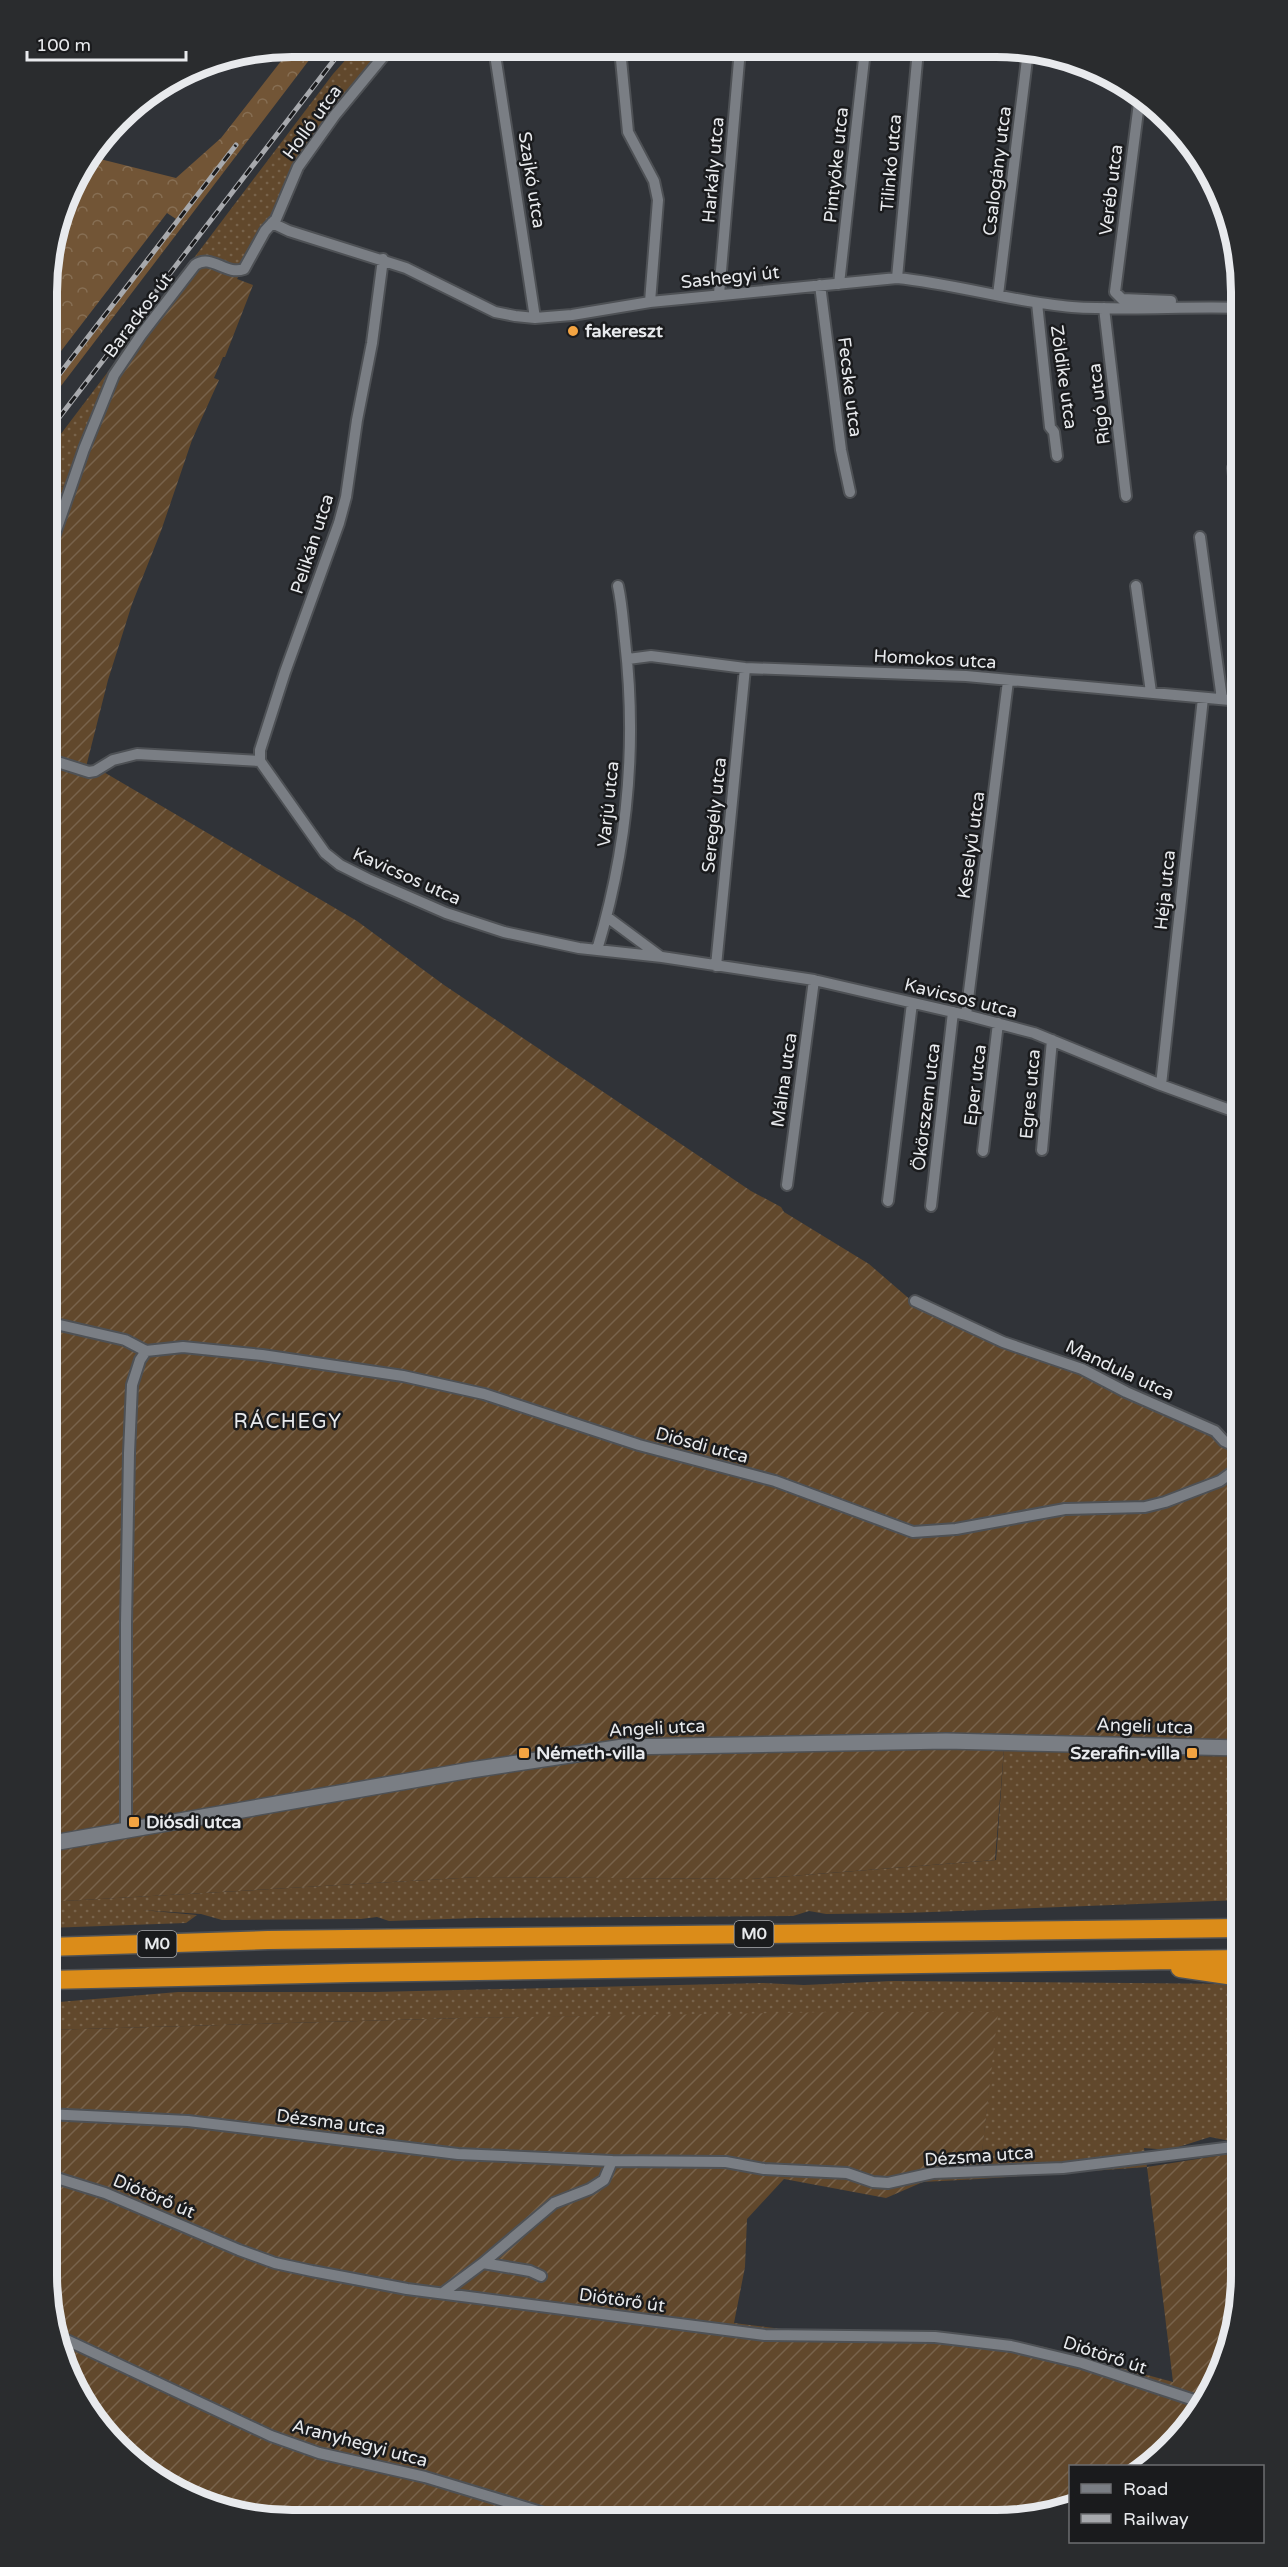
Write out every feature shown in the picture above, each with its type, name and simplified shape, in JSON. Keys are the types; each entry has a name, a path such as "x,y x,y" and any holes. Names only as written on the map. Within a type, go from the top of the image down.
{"highway":[{"name":"M0","path":"57,1947 268,1940 1231,1928"},
{"name":"M0","path":"57,1980 1070,1960 1231,1959"},
{"path":"1140,1961 1231,1975"},
{"path":"57,1992 85,1989 114,1978"}],"street":[{"name":"Holló utca","path":"272,223 298,167 334,115 383,57"},
{"name":"Szajkó utca","path":"496,57 535,318"},
{"path":"621,57 628,132 654,181 658,200 650,302"},
{"name":"Harkály utca","path":"719,294 739,57"},
{"name":"Pintyőke utca","path":"839,284 863,57"},
{"name":"Tilinkó utca","path":"897,278 917,57"},
{"name":"Csalogány utca","path":"998,295 1028,59"},
{"name":"Veréb utca","path":"1115,289 1139,106"},
{"name":"Sashegyi út","path":"272,223 289,231 406,268 495,312 535,318 572,315 650,302 665,306 719,294 897,278 933,282 1037,303 1104,308 1231,308"},
{"name":"Barackos út","path":"57,528 84,449 121,362 195,265 207,261 234,272 244,269 265,231 272,223"},
{"name":"Pelikán utca","path":"260,761 260,750 285,672 339,523 346,497 357,420 374,334 383,259"},
{"name":"Fecske utca","path":"820,285 841,450 850,492"},
{"name":"Sashegyi út","path":"1115,289 1117,295 1122,298 1197,302 1207,307"},
{"name":"Zöldike utca","path":"1037,303 1050,427 1054,432 1057,456"},
{"name":"Rigó utca","path":"1104,308 1126,496"},
{"path":"1200,537 1222,699"},
{"name":"Varjú utca","path":"597,950 607,917 627,810 628,659 618,586"},
{"path":"1136,586 1150,692"},
{"name":"Homokos utca","path":"628,659 636,656 663,656 745,668 903,673 1231,700"},
{"name":"Seregély utca","path":"716,966 745,668"},
{"name":"Keselyű utca","path":"966,1015 1008,681"},
{"name":"Héja utca","path":"1161,1085 1203,698"},
{"path":"57,762 95,771 113,760 137,754 260,761"},
{"name":"Kavicsos utca","path":"260,761 325,853 340,864 446,913 504,932 597,950 662,957 814,980 998,1023 1052,1040 1161,1085 1231,1110"},
{"name":"Kavicsos utca","path":"607,917 662,957"},
{"path":"627,953 632,936"},
{"name":"Málna utca","path":"787,1185 814,980"},
{"path":"888,1201 912,1003"},
{"name":"Ökörszem utca","path":"931,1206 953,1012"},
{"name":"Eper utca","path":"983,1151 998,1023"},
{"name":"Egres utca","path":"1042,1150 1052,1040"},
{"name":"Mandula utca","path":"915,1301 1002,1342 1060,1359 1093,1374 1126,1392 1215,1431 1224,1442 1231,1445"},
{"path":"57,1324 125,1340 146,1351 140,1360 132,1385 129,1453 126,1831"},
{"name":"Diósdi utca","path":"146,1351 183,1347 262,1355 403,1376 484,1394 639,1445 775,1481 913,1532 956,1529 1065,1509 1145,1507 1199,1489 1231,1473"},
{"name":"Angeli utca","path":"57,1842 471,1770 623,1747 946,1741 1231,1748"},
{"name":"Dézsma utca","path":"57,2114 188,2121 458,2154 612,2161 726,2162 764,2169 848,2173 873,2182 888,2183 933,2173 1063,2168 1231,2147"},
{"path":"444,2292 483,2263 554,2203 590,2189 604,2180 612,2161"},
{"name":"Diótörő út","path":"57,2178 105,2193 218,2241 275,2262 407,2289 765,2335 935,2337 1011,2346 1082,2363 1195,2400"},
{"path":"483,2263 530,2271 541,2276"},
{"name":"Aranyhegyi utca","path":"66,2340 271,2436 319,2453 425,2477 534,2510"}],"shaded area":[{"path":"348,57 380,57 346,97 333,108 306,153 295,163 268,224 243,268 68,488 57,485 57,439"},
{"path":"194,262 243,268 237,279 253,285 225,357 214,378 219,380 192,440 161,531 132,604 108,680 86,767 102,771 357,921 444,985 751,1191 781,1207 784,1212 869,1264 913,1302 1060,1360 1231,1444 1231,1757 1103,1754 1038,1748 1004,1749 995,1860 751,1879 478,1877 57,1901 57,485 67,488 108,376"},
{"path":"1038,1748 1103,1754 1231,1757 1231,1900 905,1913 826,1914 809,1911 793,1916 477,1918 389,1921 377,1917 222,1920 201,1914 142,1910 197,1915 186,1923 57,1928 57,1901 478,1877 751,1879 996,1860 1004,1749"},
{"path":"892,1981 1231,1984 1231,2141 1210,2137 1169,2150 1144,2148 1147,2167 979,2179 997,2012 464,2018 57,2030 57,2002 178,1992 375,1992 763,1983 804,1985"},
{"path":"834,2012 998,2012 979,2179 923,2182 886,2198 784,2179 747,2219 745,2267 734,2323 830,2335 913,2331 1013,2341 1044,2347 1173,2382 1147,2167 1231,2154 1229,2306 1219,2351 1207,2379 1200,2393 1173,2430 1151,2452 1134,2465 1069,2465 1069,2499 1027,2508 996,2510 292,2510 261,2508 231,2502 216,2498 174,2479 137,2452 115,2430 88,2393 69,2351 65,2336 59,2306 57,2275 57,2030 464,2018"}],"green space":[{"path":"311,57 57,391 57,374 176,219 167,213 57,356 59,261 69,216 88,174 99,159 176,178 221,138 284,58"}],"railway":[{"path":"57,420 336,57"},
{"path":"57,377 236,145"}],"place":[{"name":"fakereszt","path":"573,331"},
{"name":"Németh-villa","path":"524,1753"},
{"name":"Szerafin-villa","path":"1192,1753"},
{"name":"Diósdi utca","path":"134,1822"}],"district":[{"name":"RÁCHEGY","path":"288,1422"}]}
